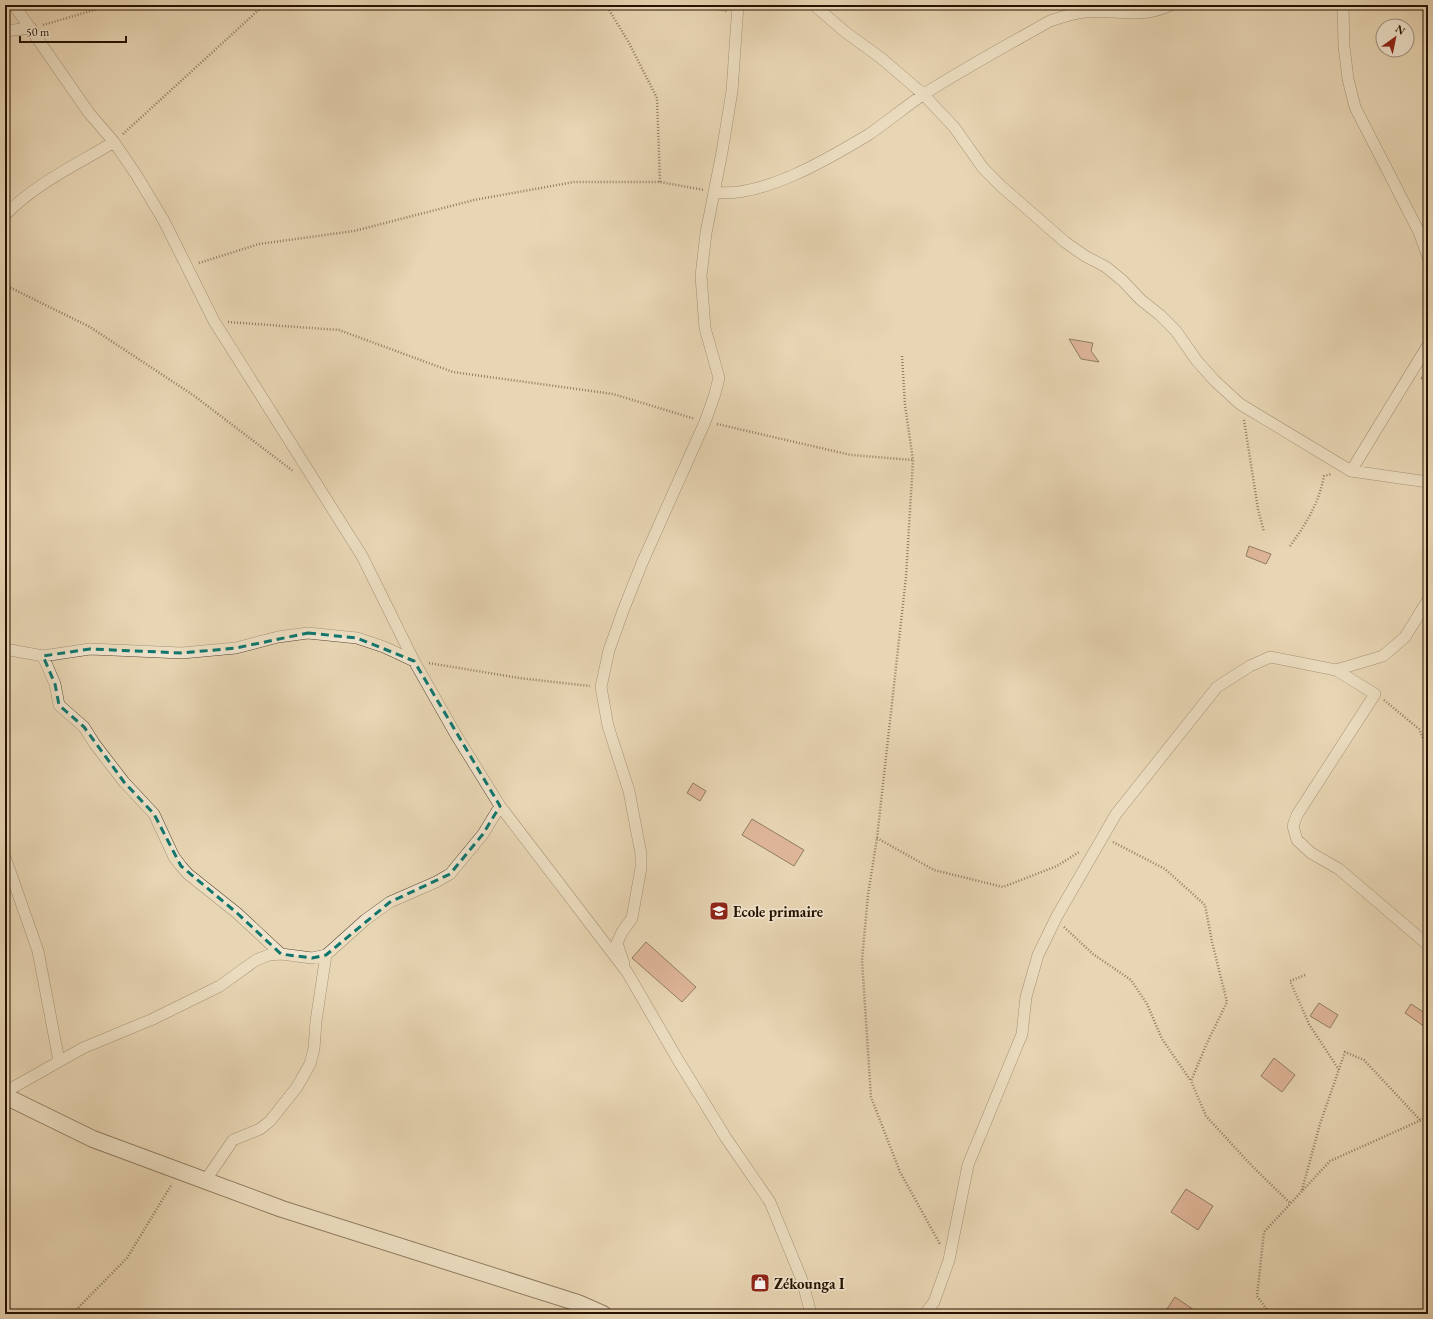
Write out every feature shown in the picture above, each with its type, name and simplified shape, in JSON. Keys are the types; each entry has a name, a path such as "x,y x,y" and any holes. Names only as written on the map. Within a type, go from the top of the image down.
{"street":[{"path":"14,5 89,113 114,142 137,176 160,214 214,321 362,556 414,661 456,736 500,806 626,972 726,1138 770,1202 802,1280 811,1314"},
{"path":"814,5 844,32 881,58 923,94 954,127 982,168 1000,186 1064,242 1085,256 1106,266 1141,300 1176,330 1197,361 1215,381 1240,404 1351,470 1428,482"},
{"path":"714,192 736,193 755,190 792,176 868,134 923,94 1050,21 1065,15 1087,12 1140,14 1171,5"},
{"path":"1343,5 1344,46 1348,79 1355,107 1420,232 1428,257"},
{"path":"626,972 617,943 622,932 632,918 641,868 641,854 629,791 608,726 601,687 609,650 642,563 705,422 714,397 718,378 704,328 700,276 706,233 732,91 738,9"},
{"path":"5,31 31,28"},
{"path":"5,215 21,198 44,182 71,168 114,142"},
{"path":"1351,470 1428,345"},
{"path":"1336,670 1383,656 1405,637 1428,600"},
{"path":"5,649 43,656 90,649 182,653 236,648 308,633 357,638 384,647 414,661"},
{"path":"43,656 55,684 59,706 84,727 94,743 124,782 154,814 174,857 180,866 237,913 281,954"},
{"path":"925,1314 934,1302 949,1260 968,1165 1022,1034 1030,977 1038,955 1057,916 1116,814 1217,687 1250,666 1270,657 1336,670 1375,694 1297,815 1293,826 1297,840 1312,853 1339,869 1428,945"},
{"path":"5,1092 83,1048 220,986 256,960 269,955 281,954 312,958 326,955 364,920 390,902 436,882 450,874 483,834 500,806"},
{"path":"5,857 38,951 59,1062"},
{"path":"205,1181 233,1140 260,1129 270,1121 297,1087 310,1064 314,1049 316,1021 326,955"},
{"path":"5,1096 93,1139 180,1172 282,1209 578,1303 603,1314"}],"path":[{"path":"31,28 111,5"},
{"path":"114,142 264,5"},
{"path":"606,5 628,41 657,98 660,182"},
{"path":"696,5 738,9"},
{"path":"187,267 258,244 354,232 474,200 567,183 660,182 714,192"},
{"path":"5,285 90,327 193,395 294,472"},
{"path":"214,321 339,330 453,372 613,394 705,422 851,455 913,460"},
{"path":"902,356 904,406 913,460 906,577 877,838 868,895 862,960 871,1097 900,1172 949,1260"},
{"path":"1240,404 1258,509 1264,532"},
{"path":"1290,546 1309,520 1321,492 1324,476 1351,470"},
{"path":"414,661 519,678 601,687"},
{"path":"1375,694 1389,703 1420,729 1428,750"},
{"path":"1102,837 1165,869 1205,905 1212,942 1227,1002 1191,1081"},
{"path":"877,838 934,870 1003,887 1057,866 1083,849"},
{"path":"1057,916 1069,932 1093,954 1131,980 1146,1004 1162,1039 1191,1081 1206,1116 1252,1166 1290,1203"},
{"path":"1306,975 1290,981 1309,1024 1339,1070"},
{"path":"1302,1191 1320,1124 1345,1052 1364,1060 1421,1121"},
{"path":"1270,1314 1257,1296 1264,1232 1330,1161 1428,1117"},
{"path":"72,1314 127,1258 180,1172"}],"highlighted area":[{"path":"308,633 357,638 414,661 500,806 483,834 450,874 390,902 326,955 312,958 281,954 237,913 181,866 154,814 124,782 84,727 59,705 55,684 43,656 90,649 182,653 236,648"}],"building":[{"path":"1069,339 1093,343 1091,351 1099,362 1081,359"},
{"path":"1249,546 1271,554 1266,564 1246,556"},
{"path":"693,783 706,791 700,801 687,793"},
{"path":"752,819 804,850 794,866 742,835"},
{"path":"646,942 696,987 682,1002 632,958"},
{"path":"1319,1003 1338,1015 1330,1028 1310,1016"},
{"path":"1411,1004 1428,1015 1428,1029 1405,1013"},
{"path":"1274,1058 1295,1075 1282,1092 1261,1076"},
{"path":"1186,1189 1213,1206 1198,1230 1171,1212"},
{"path":"1175,1297 1200,1314 1174,1314 1167,1309"}],"place":[{"name":"Ecole primaire","path":"719,911"},
{"name":"Zékounga I","path":"760,1283"}]}
